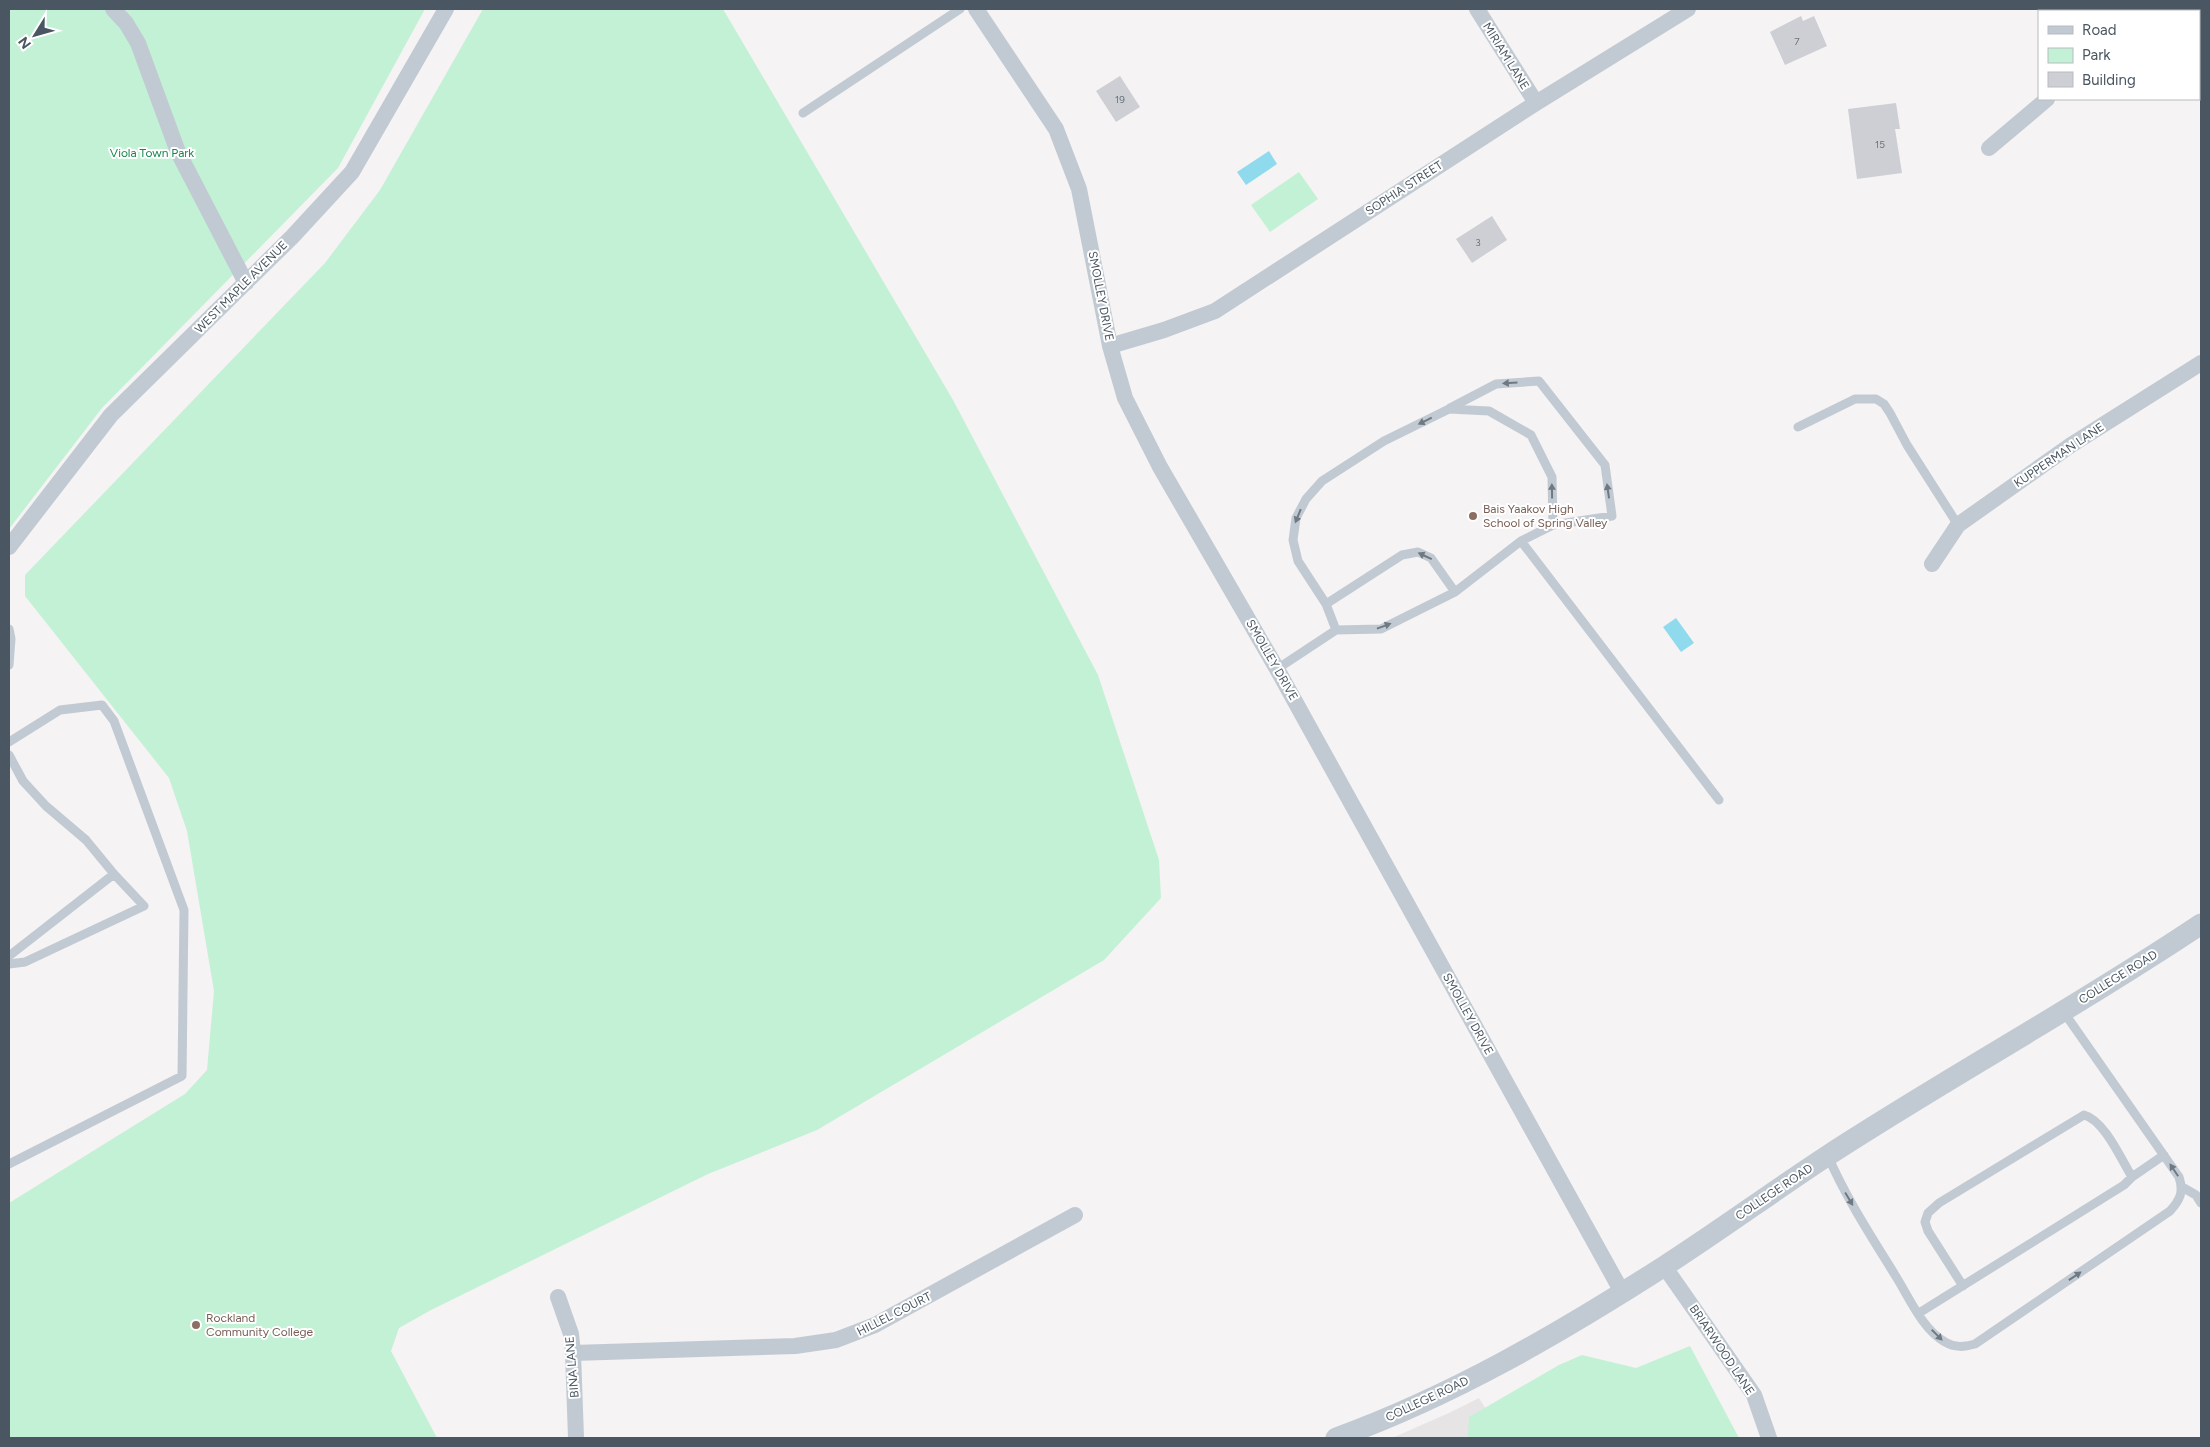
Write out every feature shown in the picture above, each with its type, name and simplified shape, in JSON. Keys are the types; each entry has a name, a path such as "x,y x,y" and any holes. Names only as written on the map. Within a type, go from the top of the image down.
{"street":[{"path":"113,9 126,23 138,43 178,152 246,283"},
{"name":"WEST MAPLE AVENUE","path":"9,547 111,415 246,283 352,172 446,9"},
{"name":"SMOLLEY DRIVE","path":"976,9 1056,130 1079,189 1110,346 1125,398 1160,467 1278,669 1622,1292"},
{"name":"MIRIAM LANE","path":"1477,9 1536,104"},
{"name":"SOPHIA STREET","path":"1110,346 1164,330 1215,311 1536,104 1688,9"},
{"path":"1989,148 2046,100"},
{"name":"KUPPERMAN LANE","path":"1932,564 1958,525 2071,445 2201,363"},
{"name":"COLLEGE ROAD","path":"1336,1438 1440,1394 1492,1368 1622,1292 1828,1156 2201,924"},
{"name":"HILLEL COURT","path":"574,1353 795,1346 836,1340 875,1325 1076,1215"},
{"name":"BRIARWOOD LANE","path":"1664,1266 1754,1395 1769,1438"},
{"name":"BINA LANE","path":"558,1297 571,1334 574,1353 576,1438"}],"lane":[{"path":"803,113 960,9"},
{"path":"1278,669 1336,630 1380,629 1455,592 1521,542 1553,525 1612,516 1605,465 1539,381 1496,384 1377,446 1322,481 1306,499 1296,518 1293,540 1298,561 1326,604 1336,630"},
{"path":"1798,427 1855,399 1876,399 1884,404 1890,413 1907,445 1958,525"},
{"path":"1449,409 1489,411 1532,435 1552,477 1553,525"},
{"path":"1521,542 1718,800"},
{"path":"1326,604 1402,555 1418,552 1431,558 1455,592"},
{"path":"9,629 11,639 9,665"},
{"path":"9,742 60,710 102,704 114,721 184,910 182,1076 9,1164"},
{"path":"9,755 23,781 46,806 86,840 144,906 25,962 9,964"},
{"path":"9,956 114,874"},
{"path":"1828,1156 1842,1188 1919,1313 1944,1342 1953,1346 1963,1347 1975,1344 2170,1212 2181,1196 2182,1187 2179,1177 2063,1011"},
{"path":"1963,1286 1924,1222 1928,1213 1939,1204 2084,1115 2092,1117 2103,1129 2132,1177"},
{"path":"1919,1313 2124,1185 2132,1177 2164,1156"},
{"path":"2182,1187 2196,1195 2201,1202"}],"shaded area":[{"path":"1479,1398 1504,1438 1392,1438 1449,1413"}],"green space":[{"name":"Viola Town Park","path":"9,9 425,9 338,168 102,408 9,529"},
{"path":"483,9 723,9 953,400 1098,675 1159,860 1161,898 1104,960 817,1130 708,1174 431,1310 399,1328 391,1351 437,1438 9,1438 9,1203 185,1094 207,1070 214,991 187,831 169,778 25,596 25,575 325,263 380,190"},
{"path":"1299,172 1318,199 1270,232 1251,205"},
{"path":"1690,1346 1739,1438 1468,1438 1469,1417 1559,1365 1582,1355 1636,1368"}],"water":[{"path":"1269,151 1277,164 1246,185 1237,172"},
{"path":"1676,618 1694,643 1681,652 1663,627"}],"building":[{"path":"1801,16 1803,21 1814,16 1827,46 1785,65 1770,32"},
{"path":"1120,76 1140,107 1116,122 1096,91"},
{"path":"1896,103 1900,129 1895,129 1902,173 1857,179 1848,109"},
{"path":"1492,216 1507,240 1472,263 1456,239"}],"place":[{"name":"Bais Yaakov High School of Spring Valley","path":"1473,516"},
{"name":"Rockland Community College","path":"196,1325"}]}
